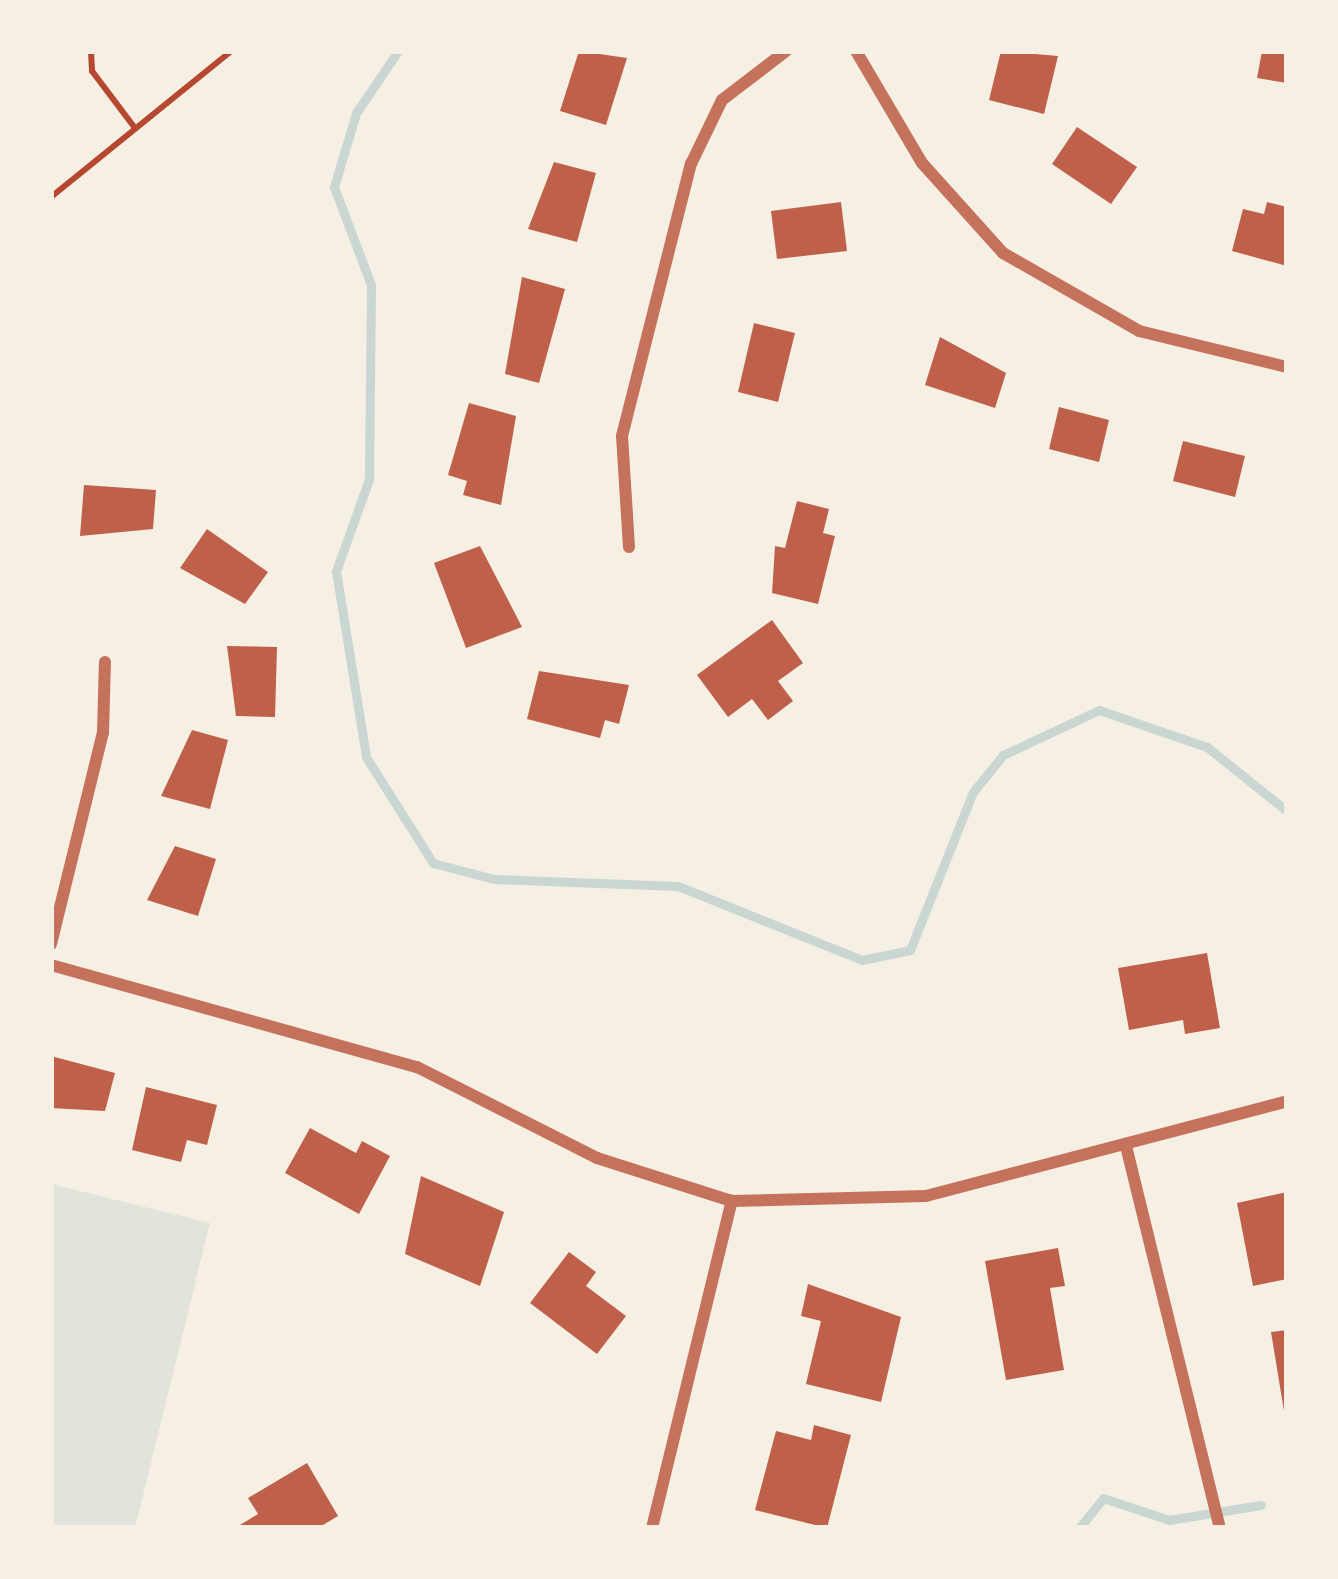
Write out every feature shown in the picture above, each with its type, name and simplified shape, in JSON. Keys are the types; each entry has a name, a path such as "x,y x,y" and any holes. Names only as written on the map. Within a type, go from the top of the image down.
{"street":[{"path":"629,547 622,436 691,164 722,100 786,51"},
{"path":"856,51 922,163 1003,254 1139,331 1287,367"},
{"path":"51,944 103,731 105,662"},
{"path":"51,965 417,1067 597,1159 732,1201 907,1199 1287,1101"},
{"path":"1126,1146 1220,1528"},
{"path":"652,1528 732,1201"}],"path":[{"path":"91,51 109,96 135,128"},
{"path":"51,197 231,51"}],"shaded area":[{"path":"51,1184 210,1223 135,1528 51,1528"}],"building":[{"path":"579,51 627,58 606,125 560,111"},
{"path":"1001,51 1058,56 1044,114 989,100"},
{"path":"1262,51 1287,51 1287,83 1257,78"},
{"path":"1077,127 1137,167 1111,204 1052,164"},
{"path":"554,162 596,173 577,242 528,229"},
{"path":"841,202 847,251 777,259 771,211"},
{"path":"1267,202 1287,207 1287,266 1232,251 1243,209 1264,214"},
{"path":"522,277 565,289 539,383 505,374"},
{"path":"754,323 795,333 778,402 738,392"},
{"path":"940,337 1006,373 995,408 925,385"},
{"path":"469,403 516,416 501,505 463,495 467,481 448,475"},
{"path":"1059,407 1109,420 1099,462 1049,449"},
{"path":"1183,441 1245,456 1235,497 1173,481"},
{"path":"84,485 156,490 153,529 80,536"},
{"path":"797,501 829,509 823,533 835,536 818,604 772,593 775,546 785,548"},
{"path":"207,529 268,572 245,604 180,568"},
{"path":"480,546 522,627 466,648 434,563"},
{"path":"772,620 803,663 778,681 793,701 768,720 752,699 728,717 697,675"},
{"path":"227,646 277,647 275,717 236,716"},
{"path":"539,671 629,685 619,724 605,720 600,738 527,719"},
{"path":"192,730 228,740 210,809 161,796"},
{"path":"175,846 216,859 198,916 147,900"},
{"path":"1207,953 1220,1028 1185,1034 1183,1020 1129,1030 1118,968"},
{"path":"51,1056 115,1073 105,1111 51,1108"},
{"path":"146,1087 217,1105 207,1145 187,1140 181,1162 132,1150"},
{"path":"310,1128 356,1153 362,1141 390,1156 359,1214 285,1173"},
{"path":"421,1176 504,1212 480,1286 405,1254"},
{"path":"1287,1192 1287,1279 1253,1286 1237,1203"},
{"path":"1058,1248 1065,1286 1050,1288 1064,1370 1006,1380 985,1261"},
{"path":"569,1252 596,1272 586,1286 626,1316 597,1354 530,1303"},
{"path":"808,1284 901,1317 881,1402 806,1384 821,1321 801,1316"},
{"path":"1287,1330 1287,1417 1285,1417 1271,1332"},
{"path":"814,1425 851,1435 827,1528 755,1510 776,1431 811,1440"},
{"path":"307,1463 338,1516 318,1528 235,1528 258,1514 248,1498"}],"waterway":[{"path":"398,51 356,113 334,187 371,285 369,479 336,571 366,757 433,863 494,879 678,886 862,960 910,950 973,792 1003,755 1099,710 1207,747 1287,811"},
{"path":"1079,1528 1103,1498 1169,1520 1261,1505"}]}
